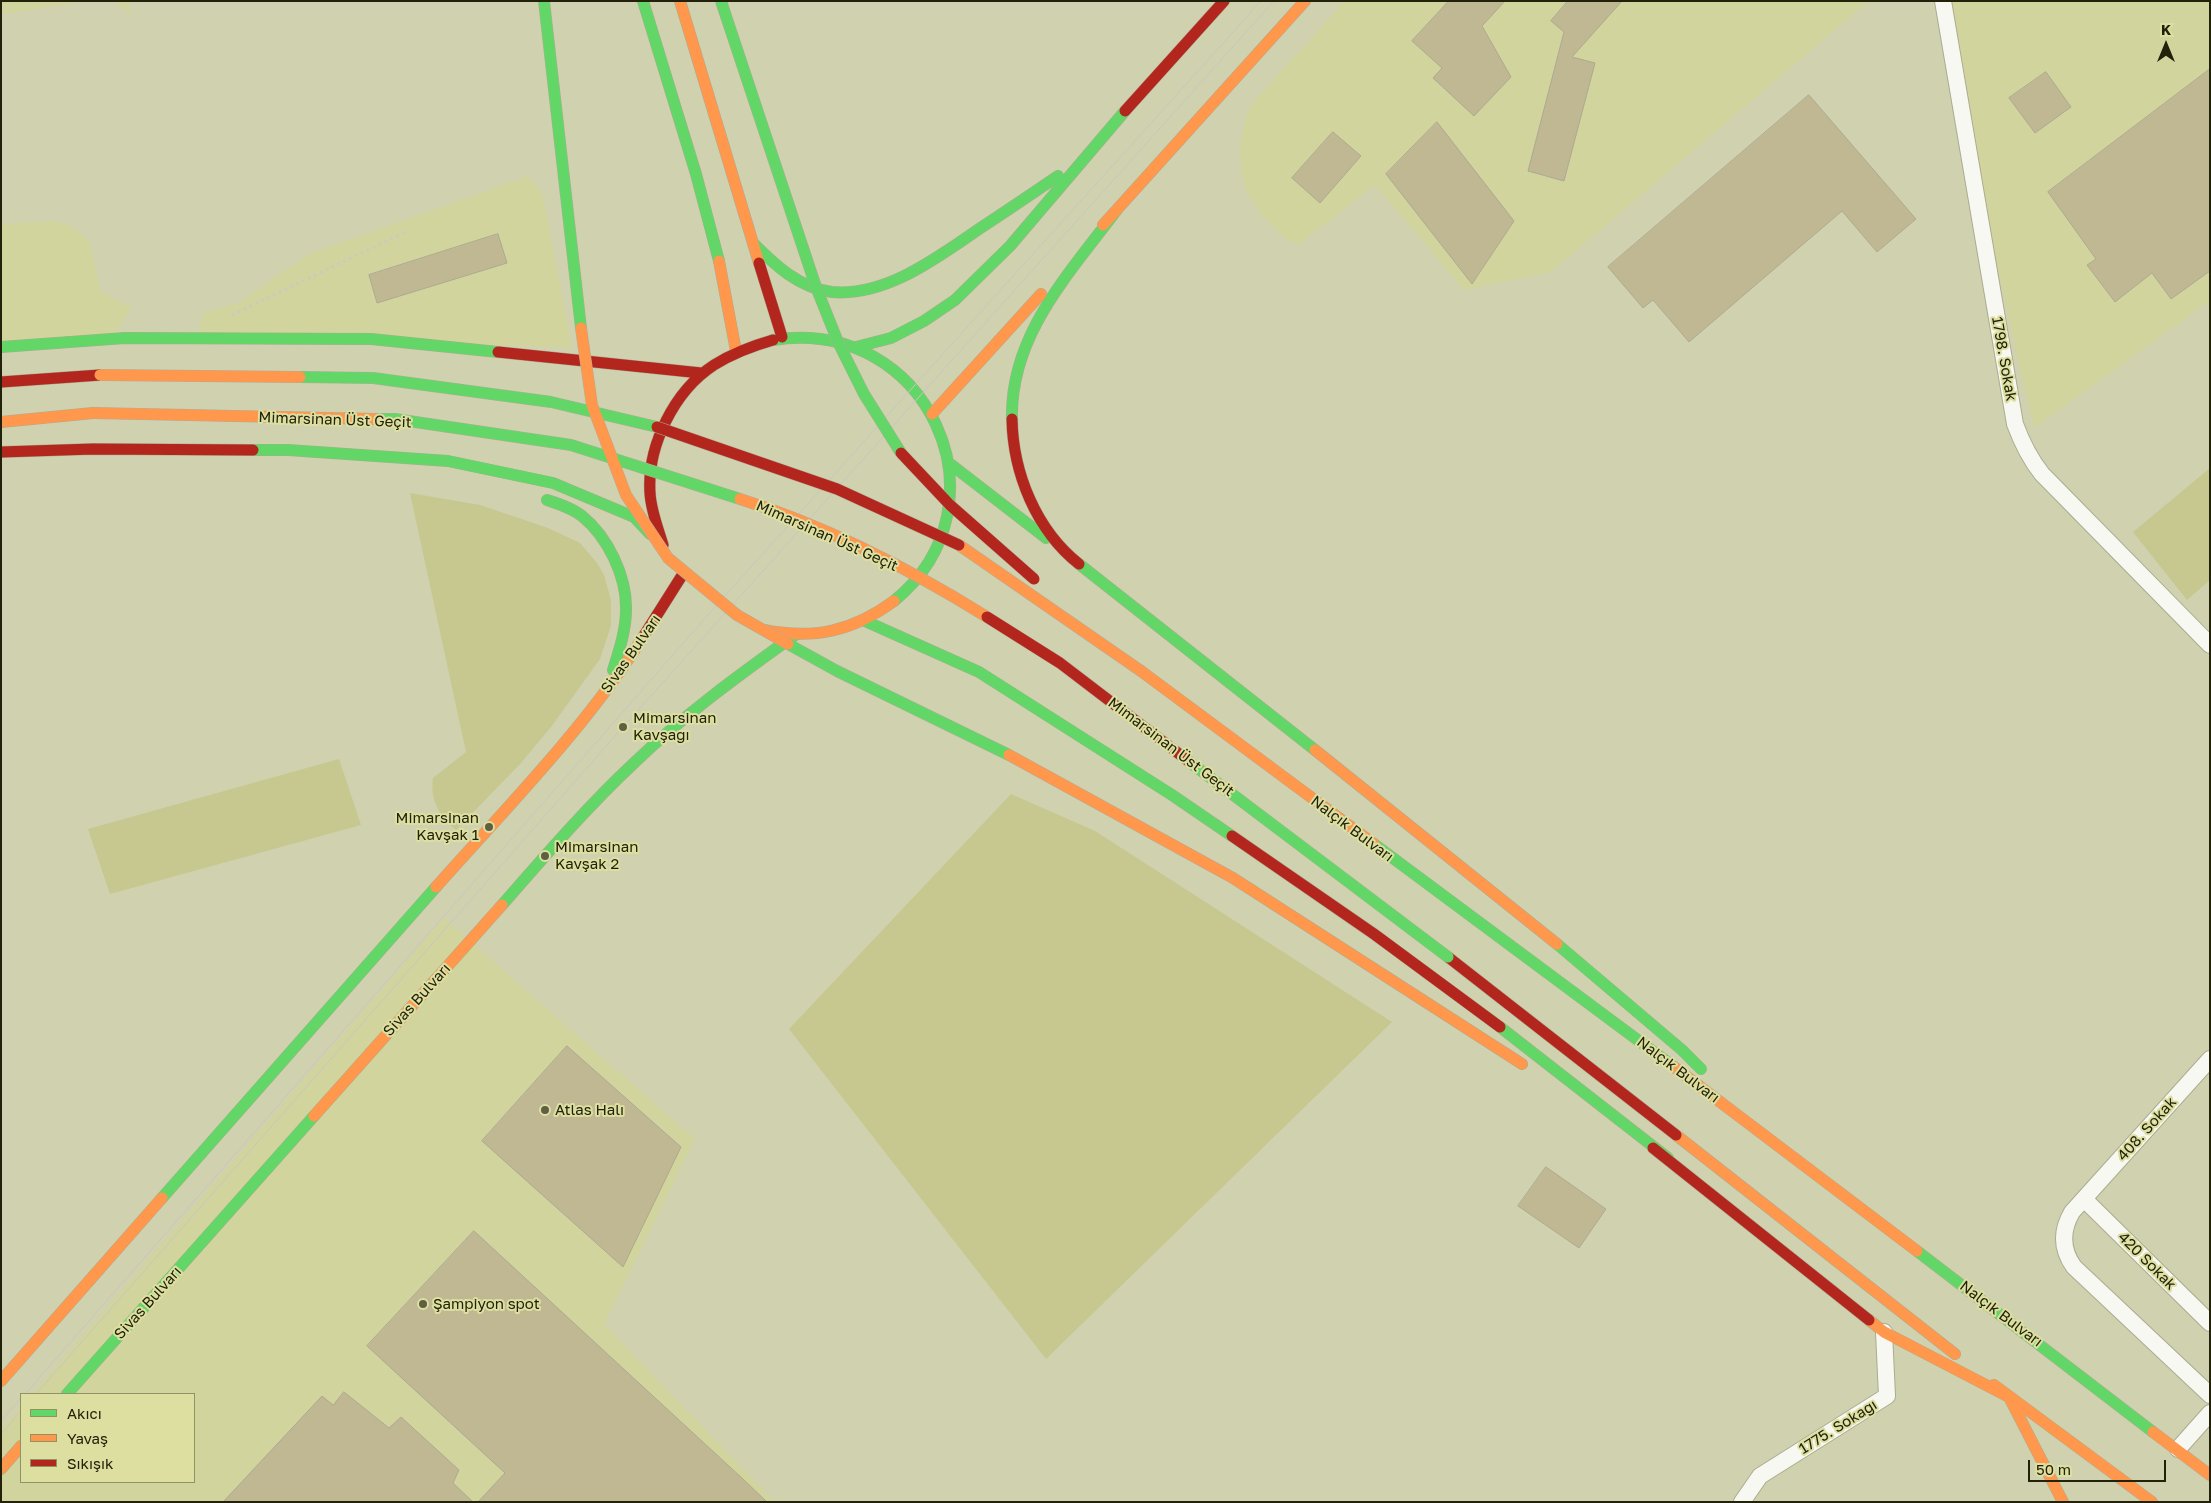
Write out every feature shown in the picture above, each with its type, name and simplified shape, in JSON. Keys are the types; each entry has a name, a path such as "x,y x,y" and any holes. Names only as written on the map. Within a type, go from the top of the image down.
{"main road":[{"path":"544,1 576,291 592,405 626,495 668,558 746,620 837,671 1059,781 1233,878 1534,1072"},
{"path":"643,1 712,229 729,303 736,351"},
{"path":"680,1 782,337"},
{"path":"720,1 816,287 838,342 864,394 898,450 950,505 1045,588"},
{"path":"856,347 892,338 918,326 942,310 1016,239 1083,160 1224,1"},
{"path":"932,414 1305,1"},
{"path":"754,244 776,266 802,283 832,292 856,293 868,291 916,270 1083,160"},
{"path":"1067,554 1045,526 1024,484 1012,438 1011,396 1020,360 1041,313 1116,211"},
{"path":"1,452 93,449 288,450 448,461 553,482 634,517 665,550 681,577 704,600 730,618 771,633 795,635 827,633 866,621 898,600 924,572 941,538 950,501 949,463 943,438 932,414 918,392 900,374 879,358 856,347 815,337 782,337 758,342 736,351 701,373 680,397 667,418 653,456 650,488 653,512 665,550"},
{"path":"1,347 125,338 371,340 701,373"},
{"path":"1,382 100,375 373,378 551,402 652,425 837,489 953,541 1141,671"},
{"name":"Mimarsinan Üst Geçit","path":"1,422 93,414 405,421 571,445 778,511 861,548 947,592 1060,663 1448,957 2009,1397"},
{"path":"448,461 509,485"},
{"path":"949,463 1067,554 1527,919 1682,1050 1765,1135"},
{"path":"536,496 567,508 580,515 592,525 605,542 621,579 626,600 624,622 612,673 601,697"},
{"name":"Sivas Bulvarı","path":"1,1381 568,738 601,697 636,648 681,577"},
{"path":"1060,601 1141,671"},
{"path":"866,621 979,672 1188,805 1367,928 1466,1001 1668,1158 1884,1332 2009,1397 2152,1502"},
{"name":"Sivas Bulvarı","path":"68,1393 545,856 634,762 711,696 795,635"},
{"name":"Nalçık Bulvarı","path":"1141,671 1765,1135 2210,1474"},
{"path":"1559,1088 1668,1158"},
{"path":"2009,1397 2063,1502"},
{"path":"1,1469 20,1447"}],"street":[{"name":"1798. Sokak","path":"1943,1 1986,260 2015,424 2020,437 2033,462 2042,474 2210,645"},
{"name":"408. Sokak","path":"2210,1059 2072,1212 2064,1232 2064,1243 2069,1260 2210,1395"},
{"name":"420 Sokak","path":"2084,1199 2210,1323"},
{"name":"1775. Sokağı","path":"1742,1502 1760,1476 1887,1396 1884,1332"},
{"path":"2178,1449 2210,1413"}],"path":[{"path":"228,317 405,232"}],"shaded area":[{"path":"1,1 87,1 1,14"},
{"path":"112,1 129,1 131,16 125,9"},
{"path":"1345,1 1869,1 1551,272 1464,290 1375,185 1298,245 1284,237 1262,216 1246,190 1242,175 1240,144 1247,114 1254,101"},
{"path":"1936,1 2210,1 2210,301 2034,428"},
{"path":"528,176 543,195 572,348 199,333 203,313 238,303 309,254"},
{"path":"54,221 71,226 89,240 101,292 132,307 113,336 1,345 1,224"},
{"path":"2210,468 2210,580 2187,600 2133,532"},
{"path":"410,493 480,505 548,528 580,543 597,563 604,575 611,600 611,626 600,659 551,727 521,763 456,830 440,813 437,807 432,786 433,778 466,752"},
{"path":"339,759 361,825 110,894 88,829"},
{"path":"1011,794 1095,831 1392,1022 1046,1359 789,1029"},
{"path":"444,918 695,1139 604,1324 775,1502 1,1502 1,1430 20,1408 20,1483 195,1483 195,1393 33,1393"}],"building":[{"path":"1449,1 1505,1 1482,26 1511,77 1474,116 1433,78 1442,68 1412,41"},
{"path":"1568,1 1622,1 1572,57 1595,63 1564,181 1528,171 1564,32 1551,21"},
{"path":"2210,69 2210,271 2171,299 2152,273 2115,302 2087,265 2096,259 2048,192"},
{"path":"2046,72 2071,107 2035,133 2009,98"},
{"path":"1809,95 1916,219 1877,252 1842,211 1689,342 1653,300 1643,308 1608,267"},
{"path":"1437,122 1514,221 1472,284 1386,174"},
{"path":"1333,132 1361,156 1320,203 1292,178"},
{"path":"498,234 507,263 377,303 369,275"},
{"path":"567,1046 681,1147 623,1267 482,1141"},
{"path":"1546,1167 1606,1209 1579,1248 1518,1206"},
{"path":"474,1231 767,1502 478,1502 505,1473 367,1346"},
{"path":"344,1392 389,1428 401,1417 459,1470 453,1483 473,1502 223,1502 322,1396 333,1405"}],"tram line":[{"path":"26,1393 714,608 1261,1"},
{"path":"37,1393 623,727 1274,1"},
{"path":"1,1421 20,1399"},
{"path":"1,1434 20,1412"}],"traffic: fast":[{"path":"544,1 581,328"},
{"path":"643,1 696,174 719,261"},
{"path":"721,1 816,287 838,342 864,394 901,453"},
{"path":"856,347 891,338 924,321 955,300 1010,246 1125,111"},
{"path":"753,243 788,274 809,286 832,292 852,292 873,288 912,272 930,262 1058,176"},
{"path":"1012,419 1014,389 1021,360 1032,333 1062,282 1116,211"},
{"path":"1,347 125,338 371,339 498,352"},
{"path":"773,340 827,340 873,356 910,386 936,424 949,469 947,515 930,561 894,601"},
{"path":"300,377 373,378 551,402 657,427"},
{"path":"376,419 395,419 571,445 740,499"},
{"path":"253,450 288,450 448,461 553,483 634,517 650,534"},
{"path":"949,463 1046,538"},
{"path":"547,500 565,506 582,516 608,546 619,571 625,597 626,618 613,670"},
{"path":"1079,564 1315,750"},
{"path":"865,621 979,672 1172,795 1232,836"},
{"path":"502,905 583,815 653,745 712,696 795,635"},
{"path":"788,644 837,671 1009,755"},
{"path":"1191,763 1448,957"},
{"path":"1374,844 1674,1067"},
{"path":"162,1198 436,887"},
{"path":"1557,944 1682,1050 1701,1069"},
{"path":"1500,1027 1668,1158"},
{"path":"68,1393 314,1116"},
{"path":"1917,1251 2153,1432"}],"traffic: slow":[{"path":"680,1 759,263"},
{"path":"1103,225 1305,1"},
{"path":"719,261 736,351"},
{"path":"932,414 1041,294"},
{"path":"581,328 592,405 626,495 668,558 737,615 788,644"},
{"path":"100,375 300,377"},
{"path":"1,422 93,413"},
{"path":"93,413 376,419"},
{"path":"740,499 804,522 867,550 928,582 987,617"},
{"path":"959,545 1141,671"},
{"path":"764,630 800,634 832,630 863,620 894,601"},
{"path":"436,887 546,765 598,701 645,634"},
{"path":"1141,671 1374,844"},
{"path":"1315,750 1557,944"},
{"path":"1009,755 1233,878"},
{"path":"1233,878 1522,1064"},
{"path":"314,1116 502,905"},
{"path":"1674,1067 1917,1251"},
{"path":"1676,1135 1955,1354"},
{"path":"1,1381 162,1198"},
{"path":"1869,1320 1884,1332 2009,1397"},
{"path":"1994,1385 2152,1502"},
{"path":"2009,1397 2063,1502"},
{"path":"2153,1432 2210,1475"},
{"path":"1,1469 20,1447"}],"traffic: jam":[{"path":"1125,111 1224,1"},
{"path":"759,263 782,337"},
{"path":"663,545 652,506 650,475 658,439 666,421 687,389 714,365 743,350 773,340"},
{"path":"498,352 701,373"},
{"path":"1,382 100,375"},
{"path":"1012,419 1017,460 1022,480 1030,499 1051,535 1079,564"},
{"path":"657,427 837,489 959,545"},
{"path":"1,452 93,449 253,450"},
{"path":"901,453 950,505 1034,579"},
{"path":"645,634 681,577"},
{"path":"987,617 1060,663 1191,763"},
{"path":"1232,836 1374,934 1500,1027"},
{"path":"1448,957 1676,1135"},
{"path":"1653,1148 1869,1320"}],"place":[{"name":"Mimarsinan Kavşağı","path":"623,727"},
{"name":"Mimarsinan Kavşak 1","path":"489,827"},
{"name":"Mimarsinan Kavşak 2","path":"545,856"},
{"name":"Atlas Halı","path":"545,1110"},
{"name":"Şampiyon spot","path":"423,1304"}]}
